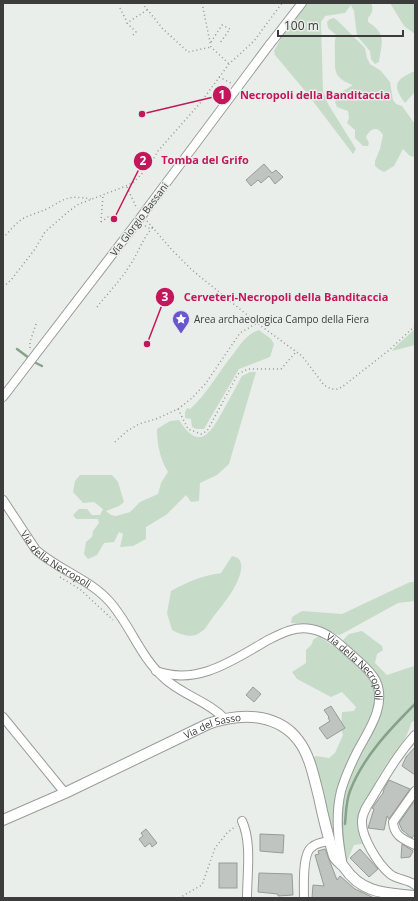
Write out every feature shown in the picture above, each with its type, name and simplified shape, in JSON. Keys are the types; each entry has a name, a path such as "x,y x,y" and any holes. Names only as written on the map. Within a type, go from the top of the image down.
{"street":[{"name":"Via Giorgio Bassani","path":"3,397 302,3"},
{"name":"Via della Necropoli","path":"3,500 36,550 44,557 91,585 110,601 156,671 173,686 212,708 225,719"},
{"name":"Via della Necropoli","path":"156,671 182,676 209,671 281,633 301,628 312,629 326,634 366,668 373,677 377,686 379,696 378,707 371,727 348,770 340,792 337,826 343,866 350,877 358,884 383,895 415,896"},
{"path":"3,717 65,793"},
{"name":"Via del Sasso","path":"3,820 65,793 203,726 225,719 246,717 269,720 284,727 298,740 305,753 313,775 329,841 335,858 343,866"},
{"path":"415,735 389,768 364,811 362,825 365,839 385,869 392,876 409,881 415,885"},
{"path":"415,791 393,822 396,834 415,845"},
{"path":"242,821 246,830 248,841 247,898"},
{"path":"304,898 307,852 313,846 329,841"}],"path":[{"path":"142,3 163,28 188,52 211,47"},
{"path":"202,3 211,47 229,64"},
{"path":"3,287 11,280 50,227 79,204 134,182 149,166 158,151 202,102 229,64 254,41 282,3"},
{"path":"120,8 127,23 136,32 133,35"},
{"path":"127,23 148,10"},
{"path":"211,42 222,25 230,29 220,44"},
{"path":"219,77 233,84"},
{"path":"126,186 142,213 172,250 192,270 257,323 297,351 328,388 337,389 342,387 388,351 415,326"},
{"path":"103,195 101,222 108,217 111,218 113,226"},
{"path":"3,238 24,218 46,210 58,201 67,197 91,199"},
{"path":"97,307 130,266 138,252 142,240 153,227"},
{"path":"34,356 30,350 30,342 37,321"},
{"path":"115,442 127,431 139,424 156,419 178,409 192,398 206,383 240,333 257,323"},
{"path":"3,346 3,360"},
{"path":"178,409 188,429 201,434 207,431 238,374 248,369 281,370 297,351"},
{"path":"55,574 81,590 117,624"},
{"path":"179,898 202,884 215,848 227,833 242,821"}],"green space":[{"path":"308,3 371,3 372,11 368,18 368,22 378,30 381,35 382,44 379,62 375,64 371,59 370,51 357,36 354,11 351,5 345,13 325,16 321,22 323,91 328,104 356,149 353,154 306,92 275,55 274,51 286,29"},
{"path":"390,3 415,3 415,34 404,26"},
{"path":"334,18 365,48 370,64 381,71 390,82 393,100 396,104 402,106 415,124 415,157 410,156 403,149 394,166 384,172 375,166 375,161 380,149 383,135 381,132 376,129 372,130 366,137 369,143 368,146 363,146 355,138 355,130 347,123 349,118 348,111 337,107 335,102 340,93 353,85 340,78 336,72 336,35 328,28 327,22"},
{"path":"415,71 415,92 405,103 398,92 398,83 403,77"},
{"path":"415,329 415,345 392,351 395,347"},
{"path":"259,330 271,339 274,344 270,357 239,369 204,429 196,429 192,427 191,419 185,418 187,408 190,409 202,396 245,339"},
{"path":"250,372 256,372 229,464 217,475 200,483 199,501 191,502 186,495 166,515 146,527 146,539 133,546 120,547 123,534 119,532 114,542 104,543 97,555 88,559 84,554 86,542 92,537 93,531 99,523 98,519 76,519 73,515 79,509 87,509 92,515 100,515 103,509 94,502 83,503 73,492 75,481 80,475 112,475 118,482 124,502 119,506 106,511 111,515 116,516 130,512 140,502 158,494 161,483 168,472 160,451 157,429 170,421 179,420 186,430 193,435 199,437 204,436 214,425 242,376"},
{"path":"232,556 238,558 241,562 237,583 205,628 198,634 190,636 183,635 172,630 167,613 171,591 195,579 221,573"},
{"path":"410,582 415,582 415,601 398,603 340,635 313,625 291,623 292,617 302,611 342,614"},
{"path":"362,631 382,646 383,650 377,654 375,663 387,675 414,666 415,663 415,720 411,723 402,743 374,785 360,825 367,839 362,844 354,845 347,861 339,854 313,758 316,756 329,758 335,753 343,735 341,729 342,712 354,711 356,707 342,692 331,697 297,679 292,672 306,663 306,650 312,644 313,640 319,636 333,646 342,641 349,634"}],"building":[{"path":"264,164 272,173 276,170 283,177 275,184 269,176 261,183 258,180 251,186 246,180"},
{"path":"253,687 261,694 254,702 246,695"},
{"path":"331,706 345,728 327,739 319,728 330,721 324,710"},
{"path":"415,747 415,775 402,766 406,757"},
{"path":"389,780 410,789 389,819 387,816 384,830 368,828 374,809 372,808 383,793"},
{"path":"415,800 415,834 412,838 402,830 399,823"},
{"path":"146,829 157,843 152,847 150,843 145,847 139,839 143,836 141,833"},
{"path":"260,834 284,835 283,853 260,851"},
{"path":"402,844 413,851 410,857 401,858"},
{"path":"325,849 337,880 340,876 355,889 374,898 312,898 313,885 324,886 315,855 319,854 318,851"},
{"path":"360,849 378,869 369,877 350,858"},
{"path":"219,863 237,863 237,888 219,888"},
{"path":"259,873 292,874 293,895 278,896 278,894 258,892"}],"waterway":[{"path":"17,349 29,358"},
{"path":"36,363 42,366"},
{"path":"345,824 346,807 349,795 362,767 378,744 415,704"}],"place":[{"name":"Necropoli della Banditaccia","path":"142,114"},
{"name":"Tomba del Grifo","path":"114,219"},
{"name":"Area archaeologica Campo della Fiera","path":"181,334"},
{"name":"Cerveteri-Necropoli della Banditaccia","path":"147,344"}]}
